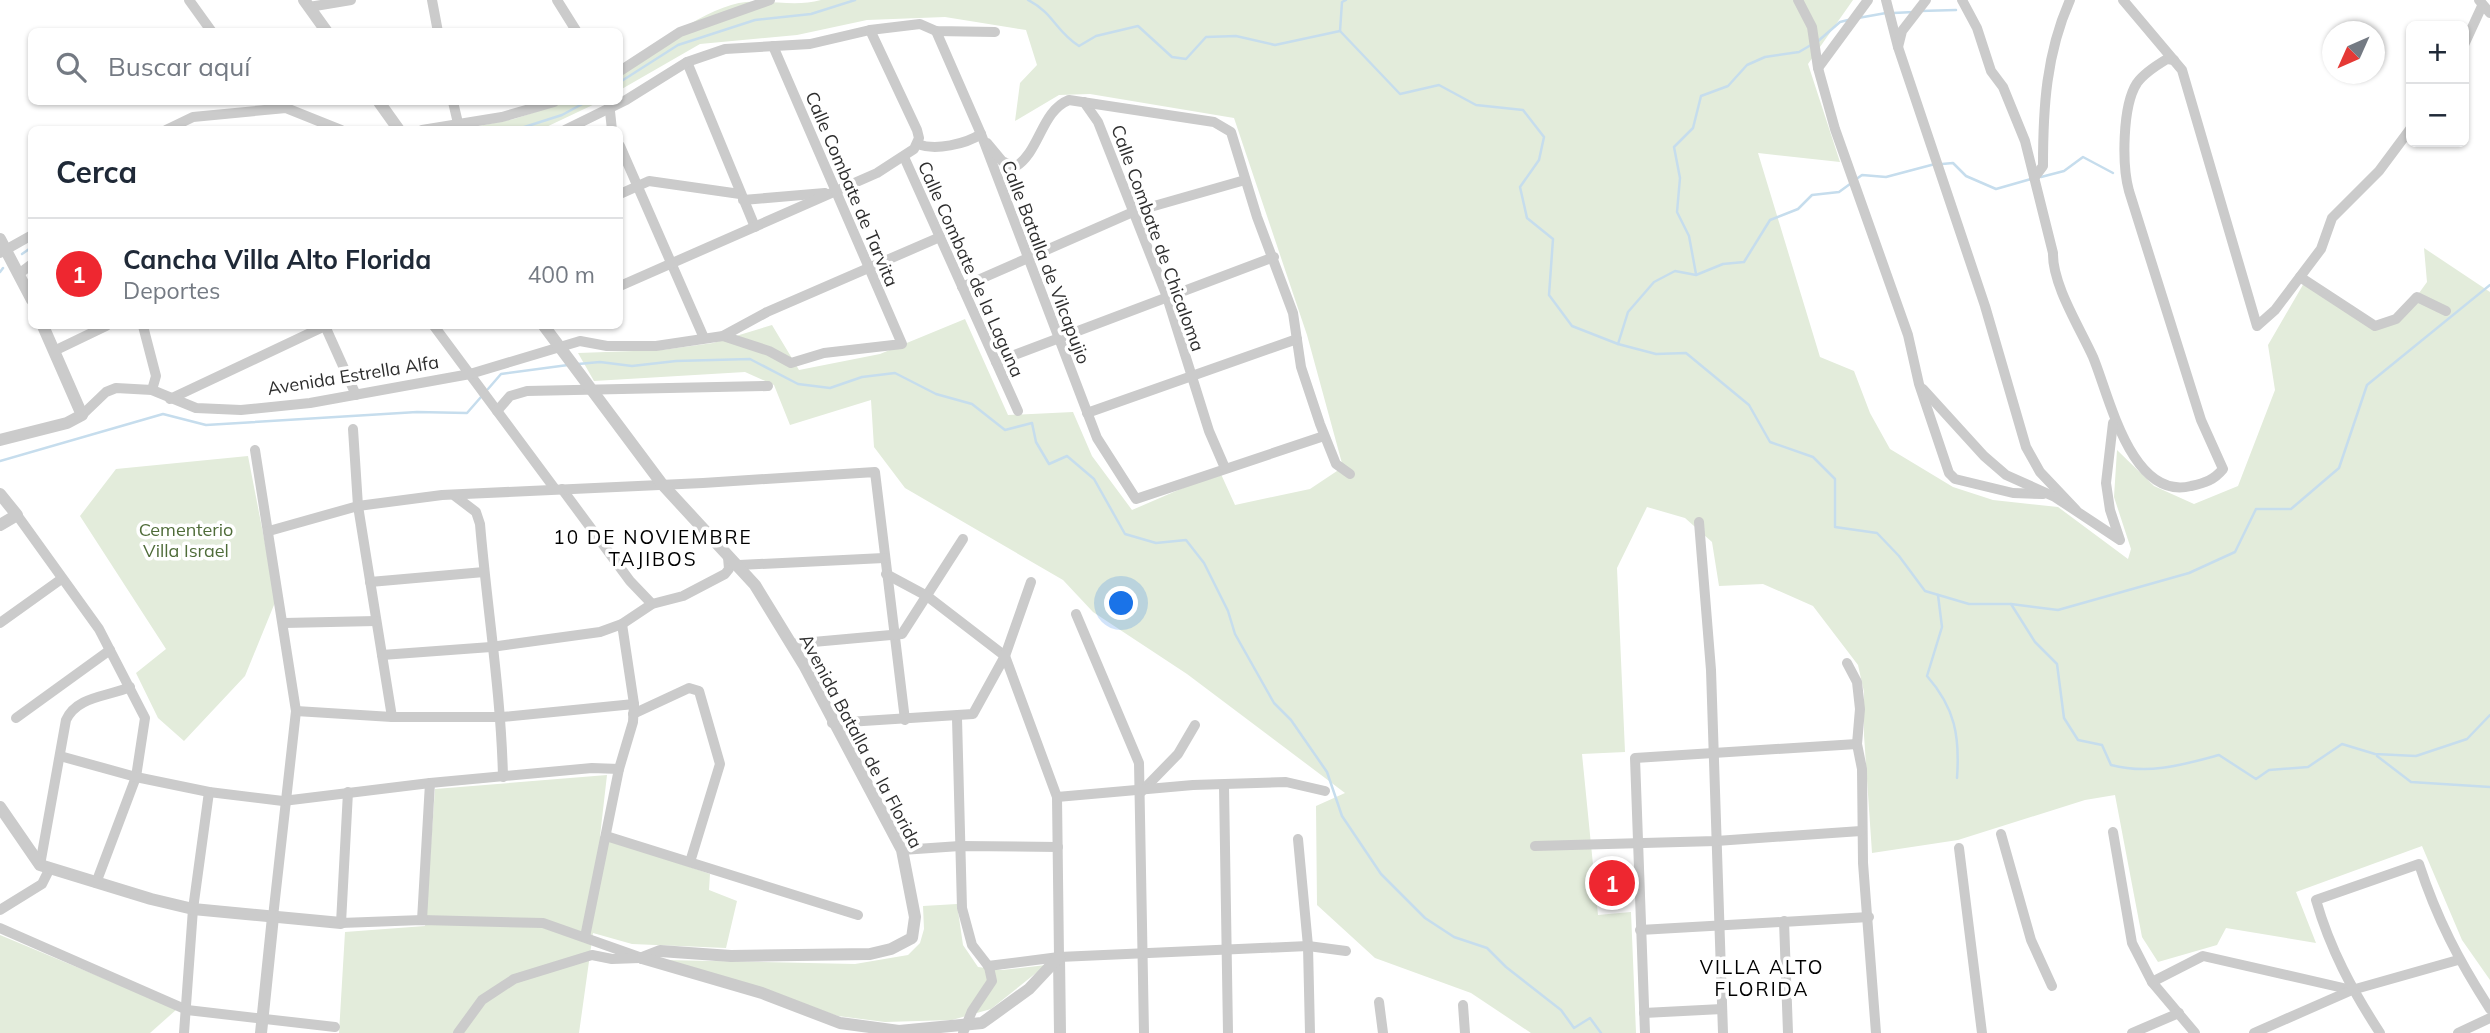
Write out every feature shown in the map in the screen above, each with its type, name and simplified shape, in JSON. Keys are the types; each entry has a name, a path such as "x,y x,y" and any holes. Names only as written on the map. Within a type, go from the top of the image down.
{"street":[{"path":"189,0 209,28"},
{"path":"307,3 351,0"},
{"path":"432,0 437,28"},
{"path":"556,0 574,28"},
{"path":"623,69 680,32 766,0"},
{"path":"1798,0 1812,27 1818,68 1835,129 1908,335 1919,384 1949,473 1955,479 2014,493 2055,497 2113,538 2120,540 2121,534 2109,510 2106,483 2114,415"},
{"path":"1818,68 1868,0"},
{"path":"1886,0 1898,47 1984,306 2026,447 2040,472 2076,510"},
{"path":"1898,47 1902,30 1926,0"},
{"path":"1962,0 1977,29 1991,71 2003,87 2015,113 2053,253 2052,269 2091,353 2118,430 2135,459 2163,482 2186,488 2209,482 2223,469 2201,421 2125,176 2132,92 2139,79 2167,59 2174,60"},
{"path":"2034,178 2043,166 2041,141 2045,85 2053,47 2070,0"},
{"path":"2123,0 2174,60 2186,79 2186,92 2257,326 2275,310 2321,249 2332,218 2379,171 2406,135"},
{"path":"307,3 324,28"},
{"path":"2469,35 2483,6"},
{"path":"623,97 687,62 725,49 810,44 870,30 920,24 936,31 995,32"},
{"name":"Calle Combate de la Laguna","path":"870,30 917,130 918,144 904,158 1018,411"},
{"name":"Calle Batalla de Vilcapujio","path":"936,31 981,134 1097,438 1136,499 1225,468"},
{"name":"Calle Combate de Tarvita","path":"723,336 769,351 791,363 824,353 902,344 773,46"},
{"path":"687,62 755,227"},
{"path":"918,144 929,147 961,145 981,134 1002,161 1015,167 1026,158 1056,108 1069,100 1223,126 1231,132 1245,180 1293,313 1301,368 1324,436 1336,464 1350,474"},
{"name":"Calle Combate de Chicaloma","path":"1084,102 1098,122 1167,298 1191,376 1225,468"},
{"path":"174,126 193,117 286,105 332,126"},
{"path":"381,105 397,126"},
{"path":"454,105 458,123"},
{"path":"443,126 502,117 544,105"},
{"path":"572,126 609,105 612,126"},
{"path":"623,152 704,338"},
{"path":"623,285 836,191 904,158"},
{"path":"962,287 1133,212 1245,180"},
{"path":"623,192 649,181 741,197 836,191"},
{"path":"28,236 2,248 28,291"},
{"path":"723,336 767,312 940,237"},
{"path":"996,362 1273,257"},
{"path":"20,274 28,267"},
{"path":"2300,277 2375,326 2396,319 2417,297 2446,311"},
{"path":"44,329 82,415"},
{"path":"54,351 100,329"},
{"path":"144,329 156,376 152,390"},
{"path":"170,399 319,329"},
{"path":"326,329 356,395"},
{"path":"436,329 630,581 652,604"},
{"name":"Avenida Batalla de la Florida","path":"458,1033 482,1000 514,979 592,956 612,959 642,958 660,951 732,956 870,954 903,944 912,937 915,917 902,850 792,645 755,584 662,484 546,329"},
{"name":"Avenida Estrella Alfa","path":"0,440 67,423 82,415 106,392 117,388 152,390 196,408 241,410 310,403 470,374 580,341 607,346 676,345 723,336"},
{"path":"1087,413 1297,339"},
{"path":"1919,384 1984,456 2006,475 2043,494"},
{"path":"497,411 504,400 516,393 590,388 617,390 768,386"},
{"path":"353,429 358,506 392,717"},
{"path":"1225,468 1324,436"},
{"path":"256,450 296,711 283,801 261,1033"},
{"path":"270,531 358,506 442,495 875,472 905,720"},
{"path":"0,494 60,580 99,629 145,718 136,777 96,883"},
{"path":"454,496 476,512 480,524 491,647 502,718 503,777"},
{"path":"0,525 17,515"},
{"path":"1699,522 1711,670 1723,1033"},
{"path":"1689,536 1700,540"},
{"path":"792,645 902,634 963,539"},
{"path":"382,655 491,647 600,632 622,624 652,604 683,596 725,574 730,564 727,553"},
{"path":"739,565 884,558"},
{"path":"370,582 484,572"},
{"path":"886,574 926,596 1005,656 1057,797 1060,1033"},
{"path":"0,623 60,580"},
{"path":"832,723 957,718 973,714 1005,656 1031,582"},
{"path":"1076,614 1139,764 1144,1033"},
{"path":"284,623 376,621"},
{"path":"585,937 634,709 622,624"},
{"path":"16,718 110,650"},
{"path":"1847,663 1857,682 1860,709 1857,744 1862,769 1861,831 1875,1033"},
{"path":"0,910 41,884 66,720 77,704 130,687"},
{"path":"296,711 392,717 502,718 634,709 689,688 699,691 720,764 690,862"},
{"path":"957,718 965,928 972,945 988,966 992,981 963,1029"},
{"path":"1140,792 1178,754 1195,724"},
{"path":"1645,1033 1635,758 1857,744"},
{"path":"60,756 136,777 209,792 283,801 430,783 592,768 619,769"},
{"path":"1057,797 1140,792 1193,785 1286,782 1325,791"},
{"path":"422,920 430,783"},
{"path":"1224,786 1228,1033"},
{"path":"184,1033 193,909 209,792"},
{"path":"341,923 348,792"},
{"path":"2,813 45,866 193,909 341,923 422,920 543,923 642,958 762,993 840,1023 900,1031 963,1029 982,1023 1029,989 1059,957"},
{"path":"1535,846 1716,841 1861,831"},
{"path":"2113,832 2132,943 2152,982 2195,1033"},
{"path":"2001,834 2031,940 2052,986"},
{"path":"606,836 858,915"},
{"path":"1298,839 1308,946 1310,1033"},
{"path":"902,850 960,846 1058,847"},
{"path":"1959,848 1982,1033"},
{"path":"2380,1033 2352,990 2328,940 2316,900 2419,864 2434,912 2458,960 2490,1009"},
{"path":"1640,930 1869,917"},
{"path":"1784,921 1788,1033"},
{"path":"0,928 187,1010 335,1027"},
{"path":"988,966 1059,957 1308,946 1346,951"},
{"path":"2152,982 2203,956 2352,990"},
{"path":"2254,1033 2352,990 2458,960"},
{"path":"1379,1003 1383,1033"},
{"path":"1463,1005 1465,1033"},
{"path":"1644,1013 1723,1009"},
{"path":"2132,1033 2179,1013"},
{"path":"2458,1033 2490,1018"}],"green space":[{"path":"821,0 1853,0 1808,64 1840,162 1758,153 1820,357 1854,371 1870,413 1890,449 1953,487 1993,500 2058,507 2128,559 2131,549 2114,497 2117,450 2154,486 2194,504 2238,486 2275,390 2268,345 2304,283 2372,324 2404,314 2427,282 2424,248 2490,292 2490,980 2462,940 2422,846 2296,892 2316,943 2226,928 2217,945 2158,962 2142,937 2115,795 2085,800 1958,840 1872,853 1864,735 1864,692 1858,665 1813,606 1763,584 1719,586 1712,542 1685,518 1647,507 1617,568 1625,752 1582,754 1598,915 1631,912 1636,1033 1531,1033 1471,993 1375,958 1317,905 1316,806 1345,793 1187,674 1093,612 1063,580 905,488 874,447 871,400 790,425 774,385 745,372 594,381 578,353 662,350 713,343 772,325 799,370 880,354 965,319 1008,415 1073,412 1092,456 1132,510 1220,472 1235,505 1310,489 1343,467 1307,335 1234,118 1090,94 1059,95 1015,121 1020,83 1037,65 1026,30 945,17 867,20 797,35 700,44 623,88 623,69 680,30 715,11 746,2 802,3"},
{"path":"557,105 593,105 548,126 479,126 514,119"},
{"name":"Cementerio Villa Israel","path":"248,456 276,600 245,676 184,741 158,718 136,673 166,649 80,516 116,469"},
{"path":"607,775 600,836 710,874 709,890 737,901 726,948 632,944 593,933 579,1033 339,1033 345,932 425,926 435,789"},
{"path":"1619,863 1625,900 1605,903 1600,866"},
{"path":"957,904 963,945 978,967 1002,970 1046,965 991,1009 952,1020 885,1022 838,1016 662,960 855,964 908,955 920,943 924,929 923,906"},
{"path":"0,935 177,1009 150,1033 0,1033"}],"waterway":[{"path":"623,80 678,45 755,20 811,14 855,0"},
{"path":"1028,0 1044,11 1064,34 1079,46 1096,36 1138,26 1172,57 1186,59 1206,37 1236,36 1275,45 1340,31 1400,94 1439,85 1476,105 1523,110 1544,137 1539,160 1520,187 1527,218 1553,239 1549,295 1572,326 1618,344 1656,354 1686,353 1749,405 1770,442 1813,457 1835,479 1835,527 1877,533 1899,556 1925,591 1969,604 2011,604 2058,610 2189,573 2235,552 2256,509 2291,509 2339,468 2367,385 2490,285"},
{"path":"1340,31 1342,2 1346,0"},
{"path":"1920,11 1956,10"},
{"path":"1893,13 1914,12"},
{"path":"1858,18 1886,13"},
{"path":"1817,42 1840,22 1848,20"},
{"path":"1696,274 1689,236 1677,212 1680,178 1674,147 1693,128 1701,96 1728,86 1747,65 1765,57 1799,52 1811,45"},
{"path":"528,126 562,115 580,105"},
{"path":"2041,177 2064,171 2083,157 2113,173"},
{"path":"1942,164 1953,163 1966,176 1996,189 2031,179"},
{"path":"1855,180 1862,175 1886,177 1935,164"},
{"path":"1618,344 1628,312 1654,282 1675,271 1696,275 1723,264 1744,262 1770,220 1798,209 1812,195 1839,192 1850,184"},
{"path":"22,254 28,250"},
{"path":"0,272 3,268"},
{"path":"578,364 600,362 632,366 676,361 750,359 798,384 830,388 862,377 895,373 936,394 972,404 1005,430 1032,423 1036,442 1049,464 1067,456 1094,479 1125,534 1156,543 1186,540 1204,563 1228,611 1235,634 1274,703 1291,720 1327,772 1342,816 1381,874 1425,918 1454,937 1487,948 1506,967 1561,1010 1574,1028 1590,1018 1601,1033"},
{"path":"488,389 501,374 568,365"},
{"path":"0,461 163,414 206,425 417,412 467,413 481,397"},
{"path":"1938,595 1942,627 1927,676 1944,700 1954,723 1958,749 1957,778"},
{"path":"2011,604 2035,642 2057,664 2064,718 2078,740 2102,745 2111,765 2152,769 2219,755 2256,779 2269,770 2308,767 2342,744 2375,754 2416,756 2467,739 2490,715"},
{"path":"2377,756 2411,782 2490,787"}],"place":[{"name":"Cancha Villa Alto Florida","path":"1612,883"}],"district":[{"name":"10 DE NOVIEMBRE TAJIBOS","path":"653,548"},
{"name":"VILLA ALTO FLORIDA","path":"1762,978"}]}
